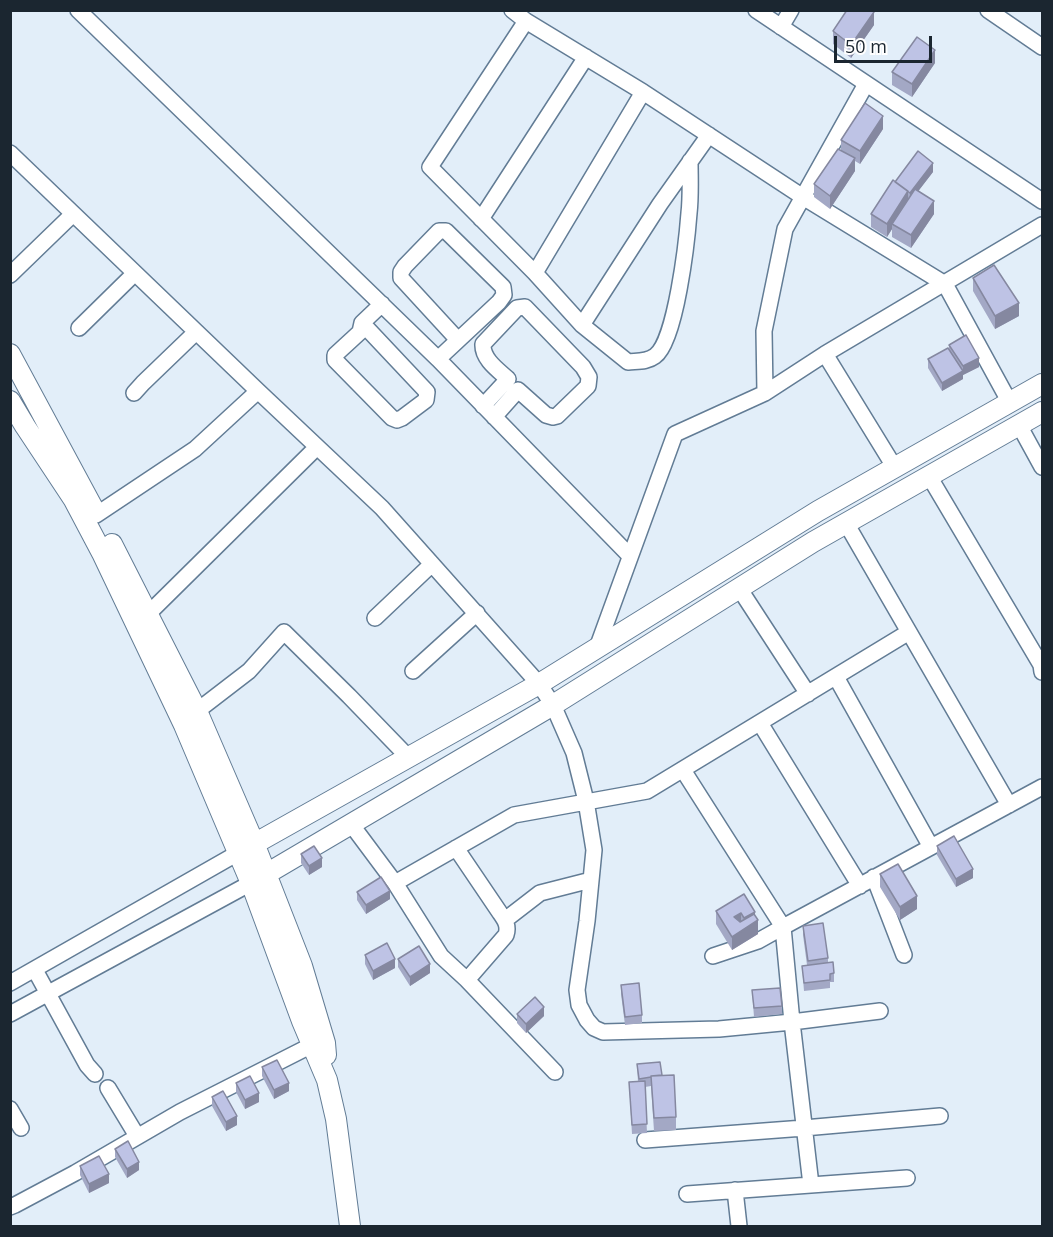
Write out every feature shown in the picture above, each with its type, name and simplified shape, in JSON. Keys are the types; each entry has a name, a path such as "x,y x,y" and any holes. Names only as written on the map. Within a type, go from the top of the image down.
{"street":[{"path":"78,10 438,358 630,556"},
{"path":"512,10 526,21 644,92 803,197 945,284 1010,403"},
{"path":"756,10 1042,201"},
{"path":"781,27 790,10"},
{"path":"988,10 1042,47"},
{"path":"526,21 430,167 535,273 582,325 628,362 645,361 657,355 666,339 676,303 684,256 690,211 690,161"},
{"path":"481,219 586,57"},
{"path":"765,393 764,330 785,229 866,84"},
{"path":"535,273 644,92"},
{"path":"582,325 660,204 709,135"},
{"path":"10,153 382,508 539,684 553,705 574,753 586,801 594,850 578,990 579,1005 594,1028 603,1032 719,1029 880,1011"},
{"path":"10,275 73,214"},
{"path":"597,648 675,434 765,393 825,354 1042,225"},
{"path":"438,358 459,340 499,302 504,295 503,287 446,231 440,231 405,266 401,272 401,278 459,340"},
{"path":"79,328 135,273"},
{"path":"362,323 427,392 426,400 397,420 392,418 335,360 335,355 360,332 362,323 382,304"},
{"path":"525,307 583,367 589,376 589,382 588,386 557,416 553,417 546,415 513,385 482,351 483,345 517,308 525,307"},
{"path":"134,393 196,332"},
{"path":"10,354 197,711 246,848 302,966 317,1046"},
{"path":"825,354 894,468"},
{"path":"10,983 539,684 818,511 1042,384"},
{"path":"489,412 513,385"},
{"path":"96,515 195,449 258,391"},
{"path":"10,401 74,500 102,553 246,848"},
{"path":"10,1014 259,879 553,705 813,542 1042,412"},
{"path":"1018,425 1042,467"},
{"path":"148,614 317,447"},
{"path":"929,476 1041,665 1042,672"},
{"path":"846,523 1009,805"},
{"path":"375,618 432,564"},
{"path":"739,588 808,694"},
{"path":"413,671 477,613"},
{"path":"197,711 249,671 284,632 409,758"},
{"path":"395,884 513,815 648,791 909,632"},
{"path":"836,677 931,847"},
{"path":"760,723 860,885"},
{"path":"683,770 783,927 811,1185"},
{"path":"713,956 758,941 1042,787"},
{"path":"343,794 395,884 441,956 555,1072"},
{"path":"456,848 505,920 508,928 506,935 467,980"},
{"path":"874,877 904,955"},
{"path":"505,920 540,893 591,880"},
{"path":"35,970 87,1065 95,1074"},
{"path":"10,1206 59,1182 201,1101 317,1046 326,1049 327,1080 336,1119 350,1227"},
{"path":"108,1088 137,1136"},
{"path":"10,1109 21,1128"},
{"path":"645,1140 940,1116"},
{"path":"687,1194 907,1178"},
{"path":"735,1190 739,1227"}],"building":[{"path":"847,10 872,10 874,12 851,45 833,31"},
{"path":"917,37 935,50 912,84 892,72"},
{"path":"865,103 883,116 860,151 841,140"},
{"path":"838,149 855,158 830,196 814,184"},
{"path":"918,151 933,163 910,193 895,182"},
{"path":"893,180 908,191 887,224 871,214"},
{"path":"915,189 934,201 911,235 892,224"},
{"path":"994,265 1019,303 995,316 973,278"},
{"path":"966,335 979,358 963,366 949,345"},
{"path":"948,348 963,371 942,383 928,359"},
{"path":"954,836 973,869 956,879 937,846"},
{"path":"314,846 322,858 309,866 301,854"},
{"path":"898,864 917,896 900,907 880,874"},
{"path":"381,877 390,891 366,905 357,892"},
{"path":"744,894 755,912 744,918 741,913 734,917 740,922 754,914 758,920 732,937 716,911"},
{"path":"823,923 828,958 808,961 803,926"},
{"path":"387,943 395,959 373,971 365,955"},
{"path":"419,946 430,964 410,977 398,959"},
{"path":"833,962 834,973 830,974 830,980 804,983 802,966"},
{"path":"639,983 642,1015 625,1017 621,985"},
{"path":"780,988 782,1006 754,1008 752,990"},
{"path":"535,997 544,1007 526,1024 517,1014"},
{"path":"277,1060 289,1083 274,1090 262,1067"},
{"path":"660,1062 662,1075 639,1079 637,1064"},
{"path":"674,1075 676,1117 654,1118 651,1076"},
{"path":"250,1076 259,1093 245,1100 236,1083"},
{"path":"645,1081 647,1124 632,1125 629,1082"},
{"path":"223,1091 237,1116 226,1122 212,1097"},
{"path":"128,1141 139,1162 127,1169 115,1149"},
{"path":"99,1156 109,1174 89,1184 80,1166"}]}
